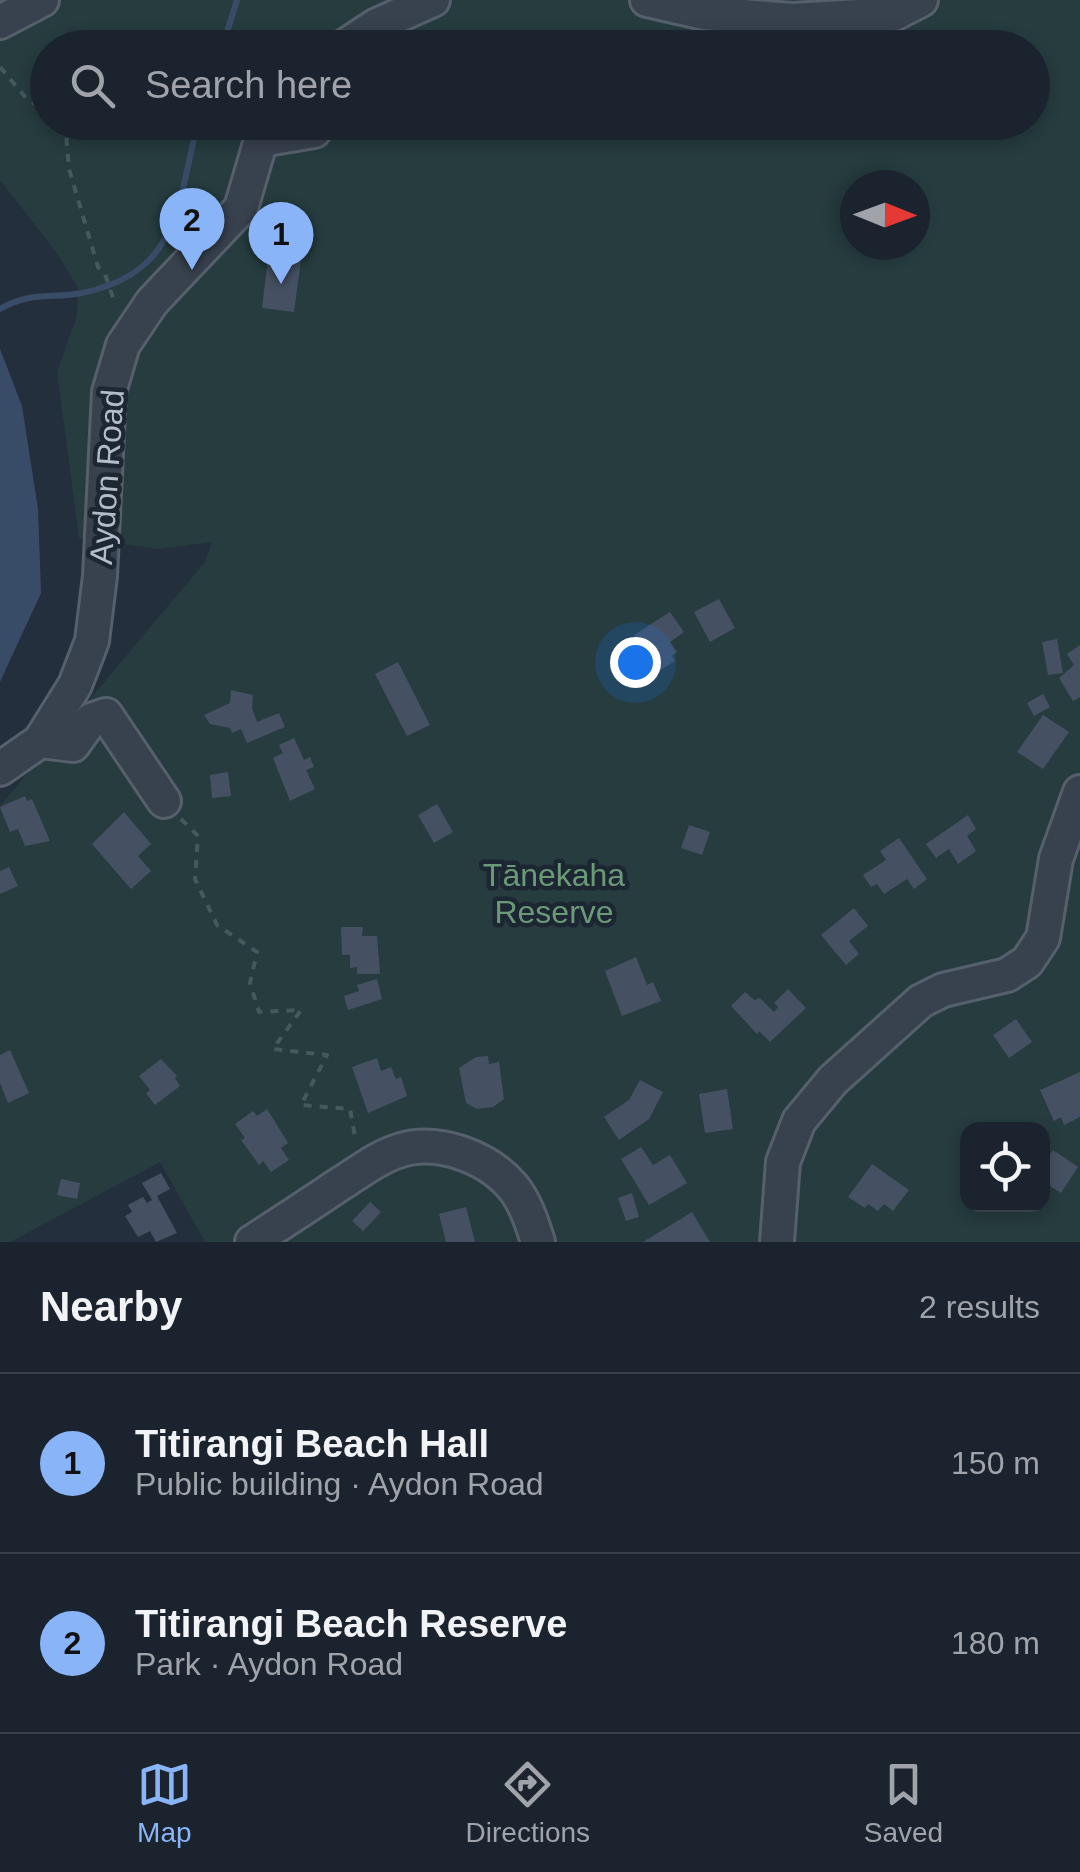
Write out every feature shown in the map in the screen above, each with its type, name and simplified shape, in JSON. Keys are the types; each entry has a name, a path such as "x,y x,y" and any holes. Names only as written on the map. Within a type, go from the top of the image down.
{"street":[{"path":"0,22 42,0"},
{"path":"369,13 433,0"},
{"path":"647,0 704,13 792,20 894,14 921,0"},
{"name":"Aydon Road","path":"0,769 40,741 74,684 92,641 100,576 110,392 123,346 152,302 241,208 259,140"},
{"path":"40,741 74,745 91,720 106,715 164,801"},
{"path":"777,1242 783,1162 799,1122 834,1080 920,1001 944,990 1007,976 1027,962 1043,938 1056,859 1080,792"},
{"path":"252,1242 370,1165 414,1147 462,1153 482,1162 514,1188 528,1211 538,1242"}],"path":[{"path":"0,67 30,102"},
{"path":"67,140 69,169 98,266 111,294"},
{"path":"164,801 198,836 195,879 217,924 257,952 250,982 259,1012 301,1010 273,1049 327,1055 301,1105 350,1109 357,1145 370,1165"}],"green space":[{"name":"Tānekaha Reserve","path":"0,0 1080,0 1080,1242 205,1242 160,1162 10,1242 0,1242 0,806 205,562 212,542 159,549 79,538 57,372 77,316 78,288 56,252 0,180"}],"water":[{"path":"0,349 22,406 38,509 41,593 0,682"}],"building":[{"path":"269,250 291,251 290,259 301,260 294,312 262,308"},
{"path":"719,599 735,628 710,642 694,612"},
{"path":"670,612 684,632 670,642 677,652 672,656 675,661 659,671 634,635"},
{"path":"1057,639 1063,673 1048,675 1042,642"},
{"path":"1080,645 1080,697 1073,701 1059,678 1074,665 1067,654"},
{"path":"398,662 430,725 407,736 375,674"},
{"path":"231,690 253,695 257,722 279,713 285,727 247,743 241,729 232,733 230,728 210,724 204,715 230,703"},
{"path":"1043,694 1050,707 1034,716 1027,703"},
{"path":"1043,715 1069,732 1043,769 1017,752"},
{"path":"294,738 304,760 310,757 314,767 306,770 315,789 290,801 273,758 283,753 279,745"},
{"path":"228,772 231,796 212,798 210,775"},
{"path":"25,796 27,801 32,799 50,841 25,846 18,829 10,832 0,807"},
{"path":"437,804 453,832 434,843 418,815"},
{"path":"124,812 151,844 138,856 151,871 131,889 92,844"},
{"path":"968,815 976,829 967,836 976,851 958,864 949,849 936,858 926,844"},
{"path":"689,825 710,832 702,855 681,848"},
{"path":"899,838 927,879 914,889 907,879 884,894 877,884 871,887 863,875 886,860 880,851"},
{"path":"9,867 18,886 0,894 0,871"},
{"path":"854,908 868,926 849,941 859,954 846,965 821,935"},
{"path":"341,927 363,927 362,936 377,936 380,974 357,974 357,967 350,968 350,955 342,955"},
{"path":"636,957 647,985 653,982 661,1001 622,1016 605,971"},
{"path":"377,979 382,999 348,1010 344,996 359,991 357,985"},
{"path":"788,989 806,1008 770,1042 731,1006 745,992 754,1000 760,998 774,1012 778,1007 774,1003"},
{"path":"1016,1019 1032,1042 1009,1058 993,1035"},
{"path":"10,1050 29,1093 8,1103 0,1083 0,1055"},
{"path":"488,1056 489,1064 499,1062 504,1099 493,1107 477,1109 466,1103 459,1068 476,1057"},
{"path":"377,1058 381,1071 391,1067 396,1079 401,1077 407,1096 368,1113 352,1067"},
{"path":"161,1059 177,1076 180,1086 155,1105 139,1076"},
{"path":"1080,1072 1080,1117 1064,1125 1061,1117 1054,1121 1040,1090"},
{"path":"640,1080 663,1092 649,1119 619,1140 604,1117 629,1100"},
{"path":"727,1089 733,1129 705,1133 699,1094"},
{"path":"267,1109 288,1143 281,1148 289,1160 271,1172 263,1161 259,1165 235,1124 253,1111 257,1116"},
{"path":"641,1147 653,1165 670,1155 687,1183 649,1205 621,1159"},
{"path":"1053,1150 1078,1167 1061,1193 1050,1186"},
{"path":"872,1164 909,1190 893,1211 884,1204 878,1211 868,1204 865,1208 848,1197"},
{"path":"161,1173 170,1189 157,1196 177,1233 156,1242 150,1231 138,1237 125,1216 132,1212 128,1205 143,1197 147,1203 152,1200 142,1183"},
{"path":"61,1179 80,1183 77,1199 57,1195"},
{"path":"632,1193 639,1217 626,1221 618,1198"},
{"path":"370,1202 381,1212 363,1231 352,1221"},
{"path":"466,1207 475,1242 446,1242 439,1214"},
{"path":"692,1212 710,1242 643,1242"}],"waterway":[{"path":"228,30 237,0"},
{"path":"0,309 31,298 82,293 139,270 169,231 194,140"}],"place":[{"name":"Titirangi Beach Reserve","path":"192,270"},
{"name":"Titirangi Beach Hall","path":"281,284"}]}
